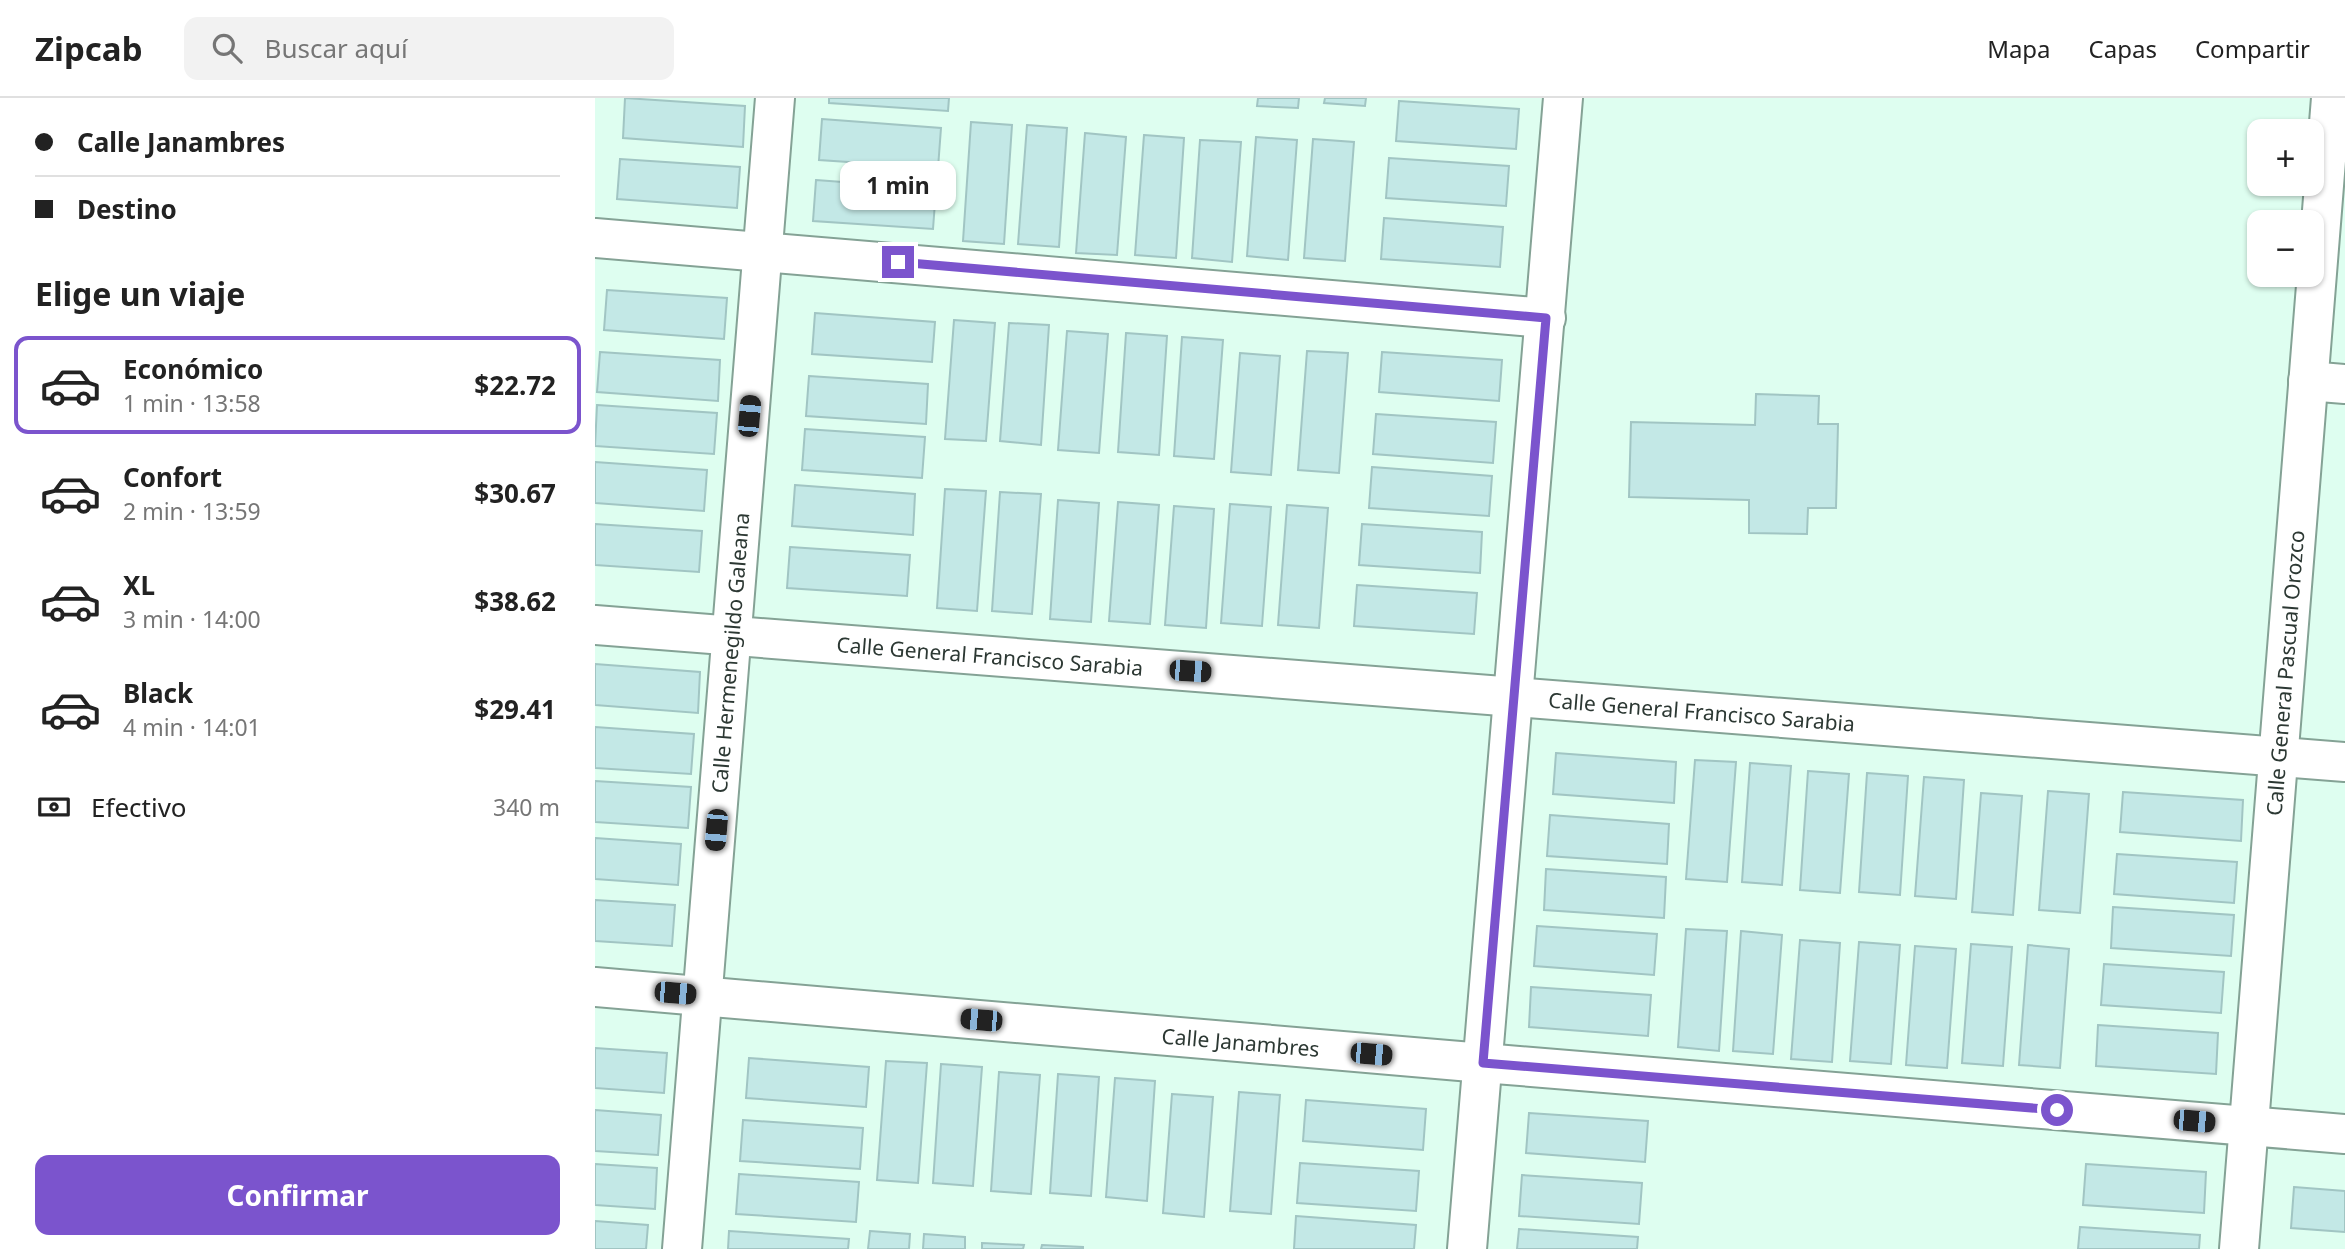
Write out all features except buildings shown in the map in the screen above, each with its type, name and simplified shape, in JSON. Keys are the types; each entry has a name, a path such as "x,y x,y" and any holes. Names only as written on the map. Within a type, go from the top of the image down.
{"street":[{"name":"Calle Hermenegildo Galeana","path":"682,1249 775,98"},
{"path":"1467,1249 1563,98"},
{"name":"Calle General Pascual Orozco","path":"2239,1249 2278,757 2327,382 2331,98"},
{"path":"595,238 1546,318"},
{"name":"Calle General Francisco Sarabia","path":"595,625 2345,762"},
{"name":"Calle Janambres","path":"595,987 2345,1134"}],"route":[{"path":"898,262 1546,318 1483,1063 2057,1110"}]}
